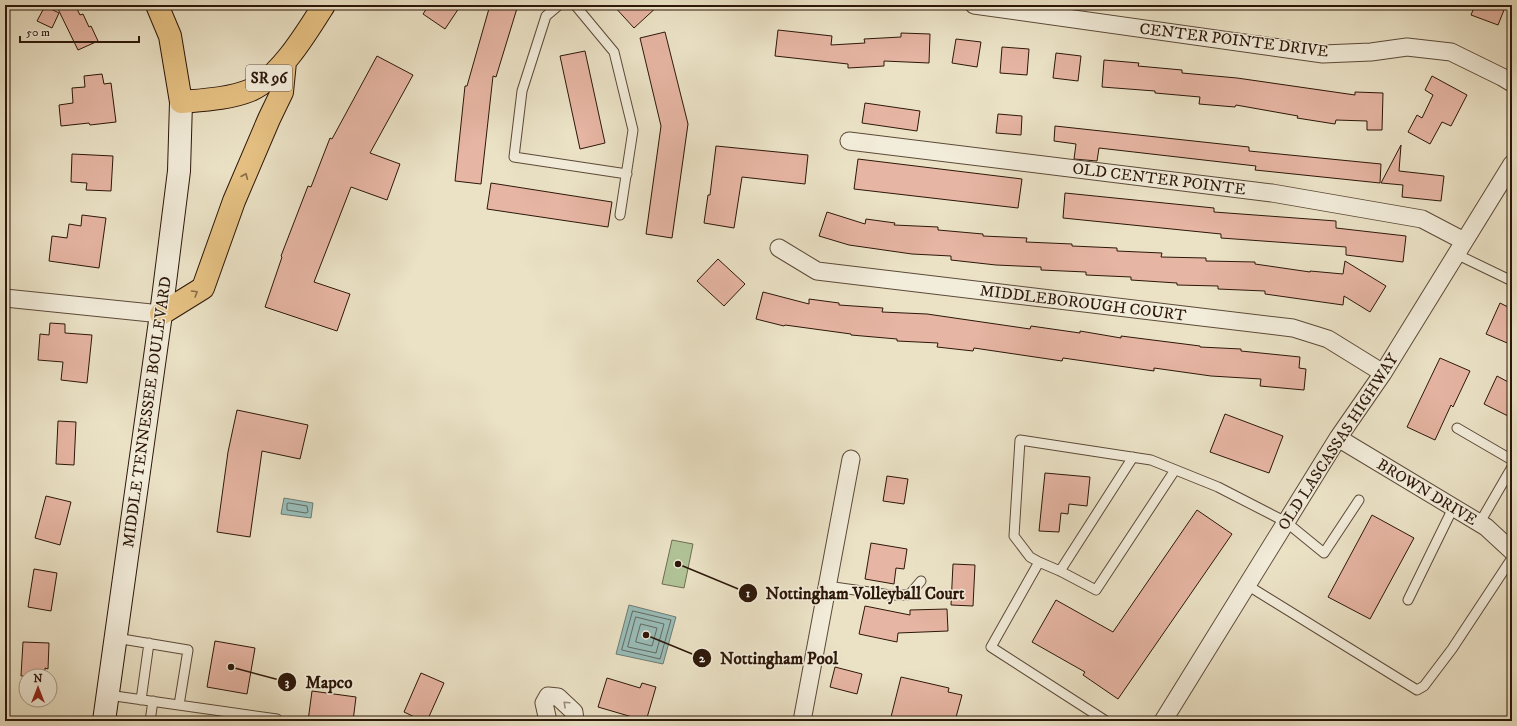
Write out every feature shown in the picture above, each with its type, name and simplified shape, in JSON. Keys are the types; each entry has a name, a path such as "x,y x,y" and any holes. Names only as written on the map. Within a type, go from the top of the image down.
{"main road":[{"path":"157,5 170,36 181,102"},
{"name":"SR 96","path":"181,102 224,97 251,90 271,77 285,62 324,5"},
{"path":"161,314 204,288 234,201 269,118 282,92 285,62"},
{"name":"MIDDLE TENNESSEE BOULEVARD","path":"104,721 161,314 179,171 181,102"}],"street":[{"name":"CENTER POINTE DRIVE","path":"974,5 1323,54 1371,52 1407,47 1451,52 1512,83"},
{"name":"OLD CENTER POINTE","path":"849,141 1272,193 1422,219 1460,248"},
{"name":"OLD LASCASSAS HIGHWAY","path":"1163,721 1338,438 1383,373 1512,164"},
{"name":"MIDDLEBOROUGH COURT","path":"779,248 817,271 1293,328 1328,339 1383,373"},
{"path":"5,298 161,314"},
{"name":"BROWN DRIVE","path":"1338,438 1486,528 1512,550"},
{"path":"802,721 851,459"},
{"path":"548,721 544,703 548,696 558,697 574,712 575,721"}],"lane":[{"path":"558,5 546,16 522,91 514,157 627,174"},
{"path":"574,5 614,52 633,130 620,215"},
{"path":"1460,248 1512,281"},
{"path":"1457,428 1512,460"},
{"path":"1175,470 1096,590 1030,557 1014,536 1020,440 1150,460 1218,487 1286,522 1324,553 1359,500"},
{"path":"1060,572 1133,457"},
{"path":"1479,524 1512,467"},
{"path":"1408,600 1453,508"},
{"path":"1248,585 1417,690 1424,686 1452,650 1512,558"},
{"path":"1038,562 991,647 1106,721"},
{"path":"827,586 890,595 909,595 921,581"},
{"path":"116,638 188,650 179,705"},
{"path":"141,700 149,643"},
{"path":"108,695 179,705 235,717 277,718"},
{"path":"150,721 153,701"}],"green space":[{"path":"672,540 693,544 684,588 662,584"}],"water":[{"path":"284,498 313,503 311,518 281,514"},
{"path":"629,605 676,617 663,664 616,654"}],"building":[{"path":"68,5 75,5 80,15 83,14 98,41 78,50 58,9"},
{"path":"429,5 461,5 445,29 423,14"},
{"path":"490,5 518,5 496,77 493,76 481,184 455,181 465,86 467,86"},
{"path":"613,5 659,5 634,28"},
{"path":"1475,5 1506,5 1498,25 1471,15"},
{"path":"45,6 59,13 52,28 37,21"},
{"path":"778,30 832,36 831,45 865,43 864,39 901,37 901,33 930,34 929,63 884,61 884,66 848,68 848,64 775,56"},
{"path":"665,32 688,124 672,238 646,234 661,126 640,38"},
{"path":"956,39 981,42 977,67 952,63"},
{"path":"1002,47 1029,49 1027,75 1000,73"},
{"path":"585,51 605,143 580,149 560,56"},
{"path":"1056,53 1081,56 1078,81 1053,78"},
{"path":"377,56 413,75 370,153 400,164 387,200 351,187 314,282 350,294 337,331 265,307 282,257 281,256 308,186 311,187 330,138 332,139"},
{"path":"1104,60 1139,63 1138,66 1182,70 1182,73 1237,78 1355,95 1355,92 1383,93 1382,130 1367,130 1367,121 1336,120 1335,124 1297,118 1298,116 1236,105 1235,107 1199,104 1200,97 1155,93 1155,91 1102,87"},
{"path":"102,74 104,84 111,83 116,122 61,126 59,105 73,103 72,88 85,87 84,76"},
{"path":"1432,76 1467,95 1451,126 1442,122 1430,144 1408,132 1417,115 1422,118 1433,95 1425,90"},
{"path":"865,103 920,111 917,131 862,123"},
{"path":"998,114 1022,116 1021,135 996,133"},
{"path":"1055,126 1249,147 1249,151 1381,164 1380,183 1255,170 1256,166 1099,148 1097,161 1074,159 1076,144 1054,141"},
{"path":"1401,145 1399,171 1444,176 1441,201 1402,197 1403,185 1381,183"},
{"path":"716,146 808,155 805,184 742,177 734,228 704,223 708,195 710,195"},
{"path":"72,154 113,156 111,191 86,190 87,183 71,182"},
{"path":"858,159 1022,179 1018,208 854,189"},
{"path":"491,183 612,202 608,227 487,209"},
{"path":"1065,193 1214,208 1214,212 1336,221 1336,228 1406,236 1403,262 1346,255 1346,247 1221,238 1221,234 1063,218"},
{"path":"827,212 865,224 866,219 895,223 894,225 938,227 938,230 983,234 983,236 1027,238 1026,242 1117,248 1117,251 1162,253 1161,257 1206,258 1206,261 1255,262 1255,264 1310,272 1343,274 1345,261 1386,286 1370,312 1344,296 1343,305 1265,294 1265,291 1218,289 1218,286 1177,285 1177,283 1131,280 1131,277 1086,275 1086,272 1041,270 1041,267 996,265 951,260 951,256 912,254 849,245 819,236"},
{"path":"82,215 106,218 99,268 49,261 52,236 67,238 69,224 81,226"},
{"path":"718,259 745,284 724,306 697,281"},
{"path":"763,292 809,304 809,299 839,303 839,305 883,308 882,312 927,314 1030,329 1031,326 1080,333 1080,331 1121,338 1121,336 1200,347 1241,349 1241,351 1300,357 1299,368 1306,369 1304,390 1260,386 1261,379 1211,376 1154,368 1154,371 1063,358 1062,361 974,348 973,351 937,347 938,343 897,341 897,339 851,335 784,326 756,319"},
{"path":"1500,303 1512,309 1512,345 1486,334"},
{"path":"50,323 65,324 65,333 92,335 87,383 61,380 63,362 38,360 40,334 49,335"},
{"path":"1440,358 1470,371 1453,407 1451,405 1435,440 1407,427"},
{"path":"1497,376 1512,384 1512,418 1484,404"},
{"path":"237,410 308,425 300,459 262,451 250,537 217,532 228,452"},
{"path":"1225,414 1283,436 1269,473 1210,452"},
{"path":"58,421 76,422 74,465 56,464"},
{"path":"1045,473 1090,477 1087,506 1069,504 1068,514 1061,513 1059,532 1039,531"},
{"path":"887,476 908,479 904,504 883,501"},
{"path":"46,496 71,502 60,545 35,538"},
{"path":"1197,510 1232,534 1118,699 1083,675 1085,672 1032,642 1056,600 1113,632"},
{"path":"1372,515 1414,538 1370,619 1328,597"},
{"path":"871,543 907,549 904,569 896,568 894,584 865,579"},
{"path":"953,564 975,565 973,606 951,605"},
{"path":"34,569 57,573 51,611 28,607"},
{"path":"865,606 910,615 910,610 947,609 948,631 898,633 897,642 859,634"},
{"path":"215,641 255,648 247,694 207,687"},
{"path":"23,642 49,643 48,668 21,668"},
{"path":"835,667 862,674 857,694 830,687"},
{"path":"421,673 444,683 427,721 423,721 404,712"},
{"path":"901,677 949,688 948,692 962,695 955,721 908,721 891,717"},
{"path":"607,678 640,688 642,683 656,687 646,721 598,707"},
{"path":"312,691 356,697 353,721 308,721"}],"place":[{"name":"Nottingham Volleyball Court","path":"678,564"},
{"name":"Nottingham Pool","path":"646,635"},
{"name":"Mapco","path":"231,667"}]}
